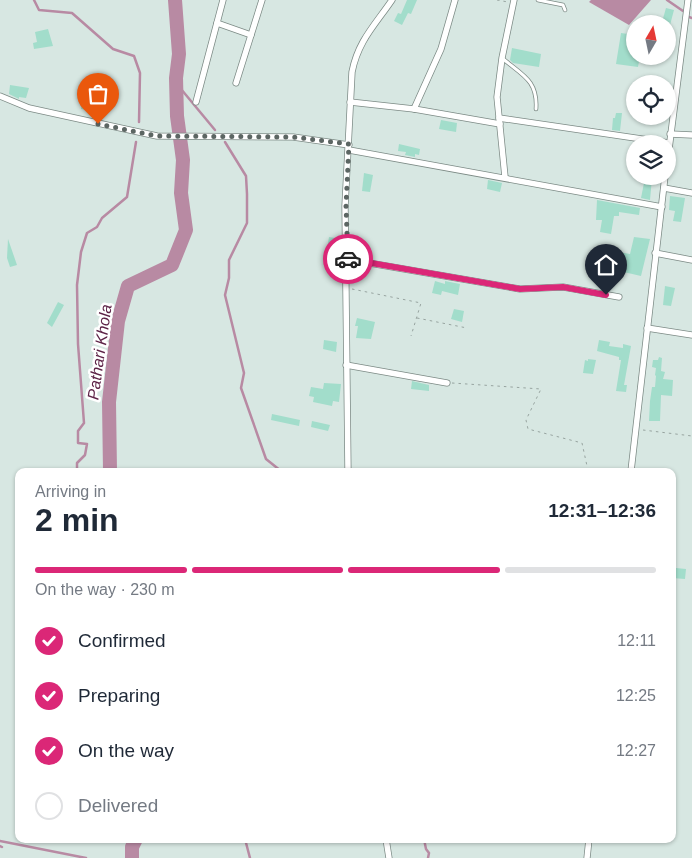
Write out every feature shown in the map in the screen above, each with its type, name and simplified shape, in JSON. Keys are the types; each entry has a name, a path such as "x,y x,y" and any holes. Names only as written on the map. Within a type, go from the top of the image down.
{"street":[{"path":"196,102 223,0"},
{"path":"236,83 262,0"},
{"path":"348,468 346,206 350,102 355,54 365,36 392,0"},
{"path":"414,109 441,49 455,0"},
{"path":"688,0 670,134 692,135"},
{"path":"505,177 497,96 502,58 514,2"},
{"path":"217,23 251,36"},
{"path":"0,96 29,108 157,136 293,137 662,207"},
{"path":"350,102 626,137"},
{"path":"631,468 664,185"},
{"path":"664,188 692,193"},
{"path":"655,252 692,260"},
{"path":"346,259 520,289 563,287 620,297"},
{"path":"647,328 692,335"},
{"path":"346,365 447,383"},
{"path":"387,843 390,858"},
{"path":"586,858 588,843"}],"lane":[{"path":"538,0 563,5 565,10"},
{"path":"502,58 528,80 535,89 537,96 536,109"}],"path":[{"path":"496,0 514,2"},
{"path":"346,289 420,303 411,336"},
{"path":"416,318 467,328"},
{"path":"447,383 541,389 526,420 528,429 582,443 587,466"},
{"path":"636,429 692,436"}],"shaded area":[{"path":"591,0 651,0 638,15 626,15 626,23 589,2"}],"building":[{"path":"407,0 417,0 411,14 408,13 402,25 394,21 398,13 401,14"},
{"path":"666,8 674,10 673,15 664,15"},
{"path":"48,29 53,46 34,49 33,43 37,42 35,32"},
{"path":"621,33 626,34 626,65 638,65 638,67 616,64"},
{"path":"512,48 541,54 539,67 513,63 510,60"},
{"path":"10,85 29,88 26,98 19,97 19,99 9,94"},
{"path":"82,91 90,91 88,110 81,109"},
{"path":"616,113 622,113 620,131 612,130 613,118 615,118"},
{"path":"441,120 457,123 456,132 439,129"},
{"path":"399,144 420,149 419,155 415,154 415,157 405,155 406,152 398,151"},
{"path":"364,173 373,175 370,192 362,191"},
{"path":"488,180 502,183 500,192 487,189"},
{"path":"644,185 651,185 650,200 641,198"},
{"path":"670,196 685,198 681,222 673,221 675,211 669,210"},
{"path":"597,200 640,208 639,215 619,212 619,216 614,216 611,234 600,232 602,220 596,220"},
{"path":"329,237 341,239 338,262 331,261 331,256 326,255"},
{"path":"634,237 650,239 641,276 615,270 619,252 630,254"},
{"path":"8,239 17,265 10,267 7,258"},
{"path":"435,281 445,284 445,281 460,284 458,295 442,291 441,295 432,293"},
{"path":"665,286 675,288 671,306 663,305"},
{"path":"58,302 64,305 52,327 47,323"},
{"path":"454,309 464,311 462,322 451,319"},
{"path":"357,318 375,322 371,339 356,338 358,326 355,326"},
{"path":"324,340 337,342 336,352 323,349"},
{"path":"599,340 610,342 609,346 623,348 623,344 631,346 624,385 627,385 626,392 616,391 621,360 619,360 619,357 597,351"},
{"path":"659,357 662,358 661,371 665,372 663,379 673,380 672,396 661,395 660,421 649,421 652,387 655,387 656,376 656,368 652,367 653,360 658,360"},
{"path":"588,359 596,360 593,374 583,373 585,360 588,361"},
{"path":"412,381 429,385 429,391 411,389"},
{"path":"324,383 341,384 339,402 333,401 332,406 313,402 314,397 309,396 311,387 323,389"},
{"path":"272,414 300,420 299,426 271,420"},
{"path":"312,421 330,425 328,431 311,427"},
{"path":"676,568 686,569 685,579 676,578"}],"waterway":[{"path":"34,0 39,10 72,13 113,49 134,56 140,73 139,122"},
{"name":"Pathari Khola","path":"110,468 109,402 118,321 128,286 172,265 186,230 181,193 183,160 177,116 176,78 179,54 175,0"},
{"path":"667,0 683,11"},
{"path":"176,83 215,130"},
{"path":"77,468 77,463 85,455 87,444 78,443 78,431 84,423 78,344 77,285 81,252 87,233 97,227 102,218 127,197 136,142"},
{"path":"225,142 246,176 247,194 247,223 229,260 229,278 225,295 244,373 241,388 266,459 277,468"},
{"path":"0,841 86,858"},
{"name":"Pathari Khola","path":"132,858 134,843"},
{"path":"246,843 250,858"},
{"path":"425,843 429,853 428,858"}],"way so far":[{"path":"98,124 157,136 293,137 349,144 346,206 346,259 348,259"}],"route":[{"path":"348,259 457,280 520,289 563,287 606,295"}]}
